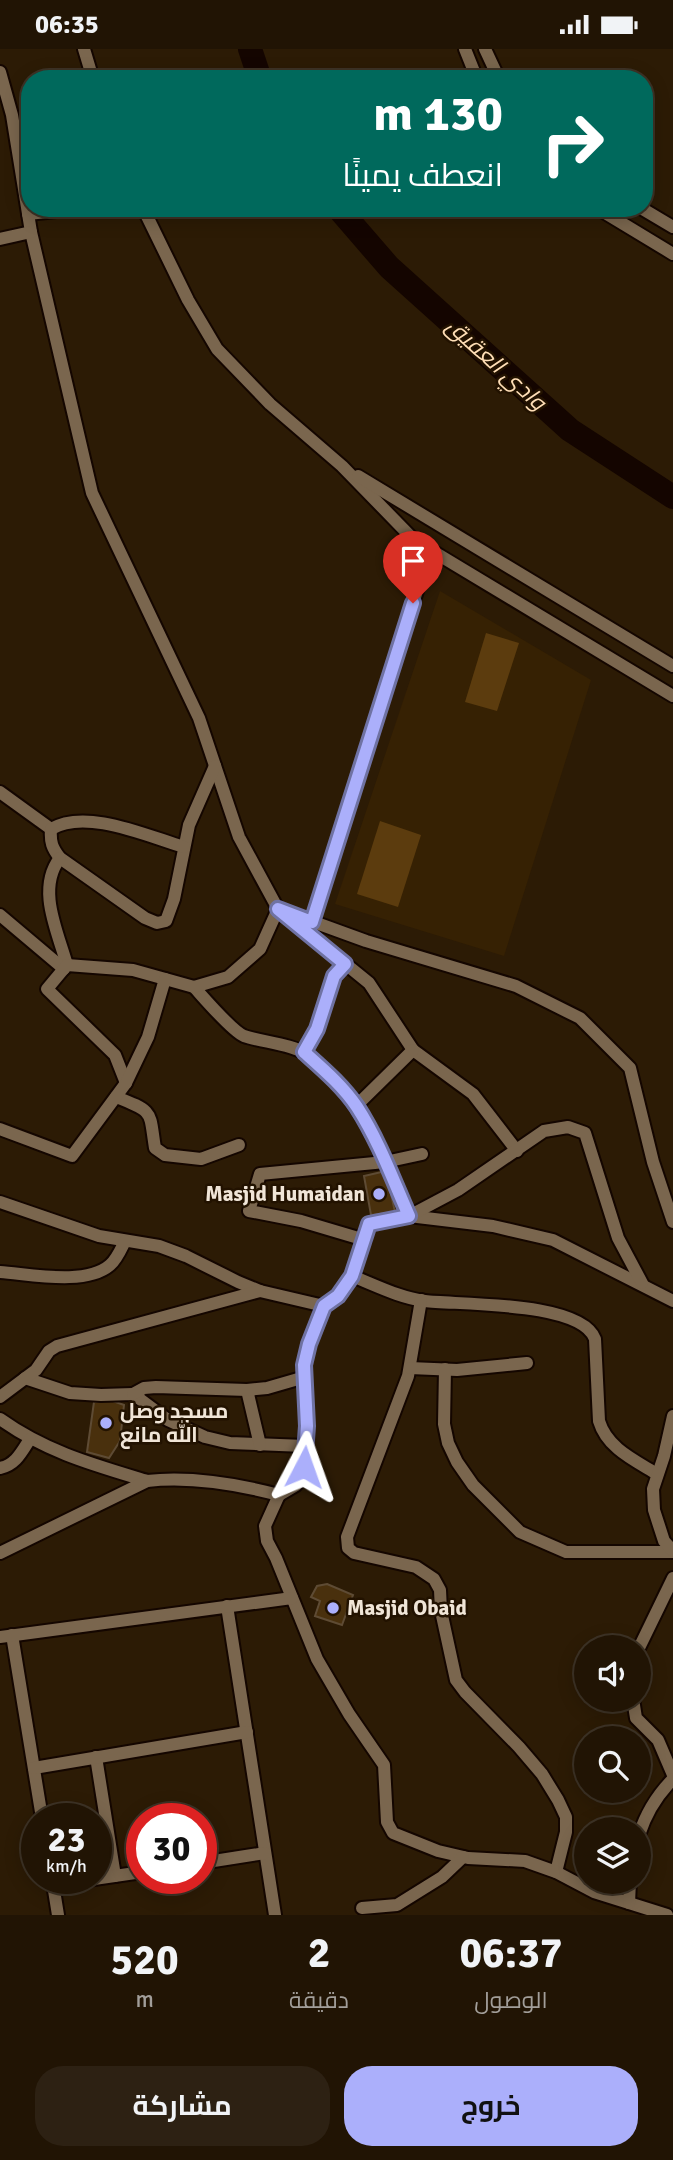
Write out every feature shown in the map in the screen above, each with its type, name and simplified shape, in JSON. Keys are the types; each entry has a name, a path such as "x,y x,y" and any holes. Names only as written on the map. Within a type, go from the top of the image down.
{"street":[{"path":"83,49 90,70"},
{"path":"465,49 473,70"},
{"path":"485,49 495,70"},
{"path":"0,72 6,116 21,183"},
{"path":"653,215 673,227"},
{"path":"28,217 92,493 198,718 239,837 278,909 369,983 413,1050 473,1094 517,1151"},
{"path":"147,217 188,300 217,349 270,404 342,467 414,540 673,696"},
{"path":"612,217 673,254"},
{"path":"0,239 31,232"},
{"path":"342,467 673,666"},
{"path":"312,922 430,550"},
{"path":"51,829 50,841 60,858 145,918 157,923 166,921 170,915 189,825 215,766"},
{"path":"0,792 51,829"},
{"path":"51,829 60,823 74,820 97,821 184,847"},
{"path":"60,858 53,867 48,883 66,967"},
{"path":"278,909 366,941 516,986 580,1018 630,1068 653,1162 673,1222"},
{"path":"194,987 228,977 260,949 278,909"},
{"path":"0,915 66,967 133,970 194,987 240,1035 304,1052 333,1078 356,1106 409,1216"},
{"path":"304,1052 317,1029 334,976 345,964"},
{"path":"66,967 47,989 115,1055 126,1083"},
{"path":"0,1129 72,1156 126,1083 148,1038 165,979"},
{"path":"356,1106 413,1050"},
{"path":"116,1097 135,1105 150,1116 153,1121 155,1148 165,1154 201,1159 239,1145"},
{"path":"642,1283 618,1238 585,1133 568,1127 544,1131 458,1190 409,1216 369,1224 352,1276 338,1296 324,1306 309,1344 304,1365 304,1467 296,1485 279,1495 265,1526 267,1541 317,1659 349,1714 384,1765 389,1828 398,1836 463,1857 513,1859 556,1872 594,1892 659,1914"},
{"path":"365,1240 302,1221 249,1211 260,1174 385,1162 422,1154"},
{"path":"0,1202 99,1236 159,1246 186,1255 238,1282 324,1306"},
{"path":"409,1216 493,1226 553,1240 673,1301"},
{"path":"0,1272 48,1276 88,1275 110,1265 125,1241"},
{"path":"352,1276 421,1300 527,1309 588,1327 595,1339 599,1421 603,1433 627,1456 657,1474"},
{"path":"0,1397 36,1370 49,1351 57,1346 260,1290"},
{"path":"421,1300 410,1367 400,1400 354,1513 346,1537 348,1548 365,1556 416,1567 433,1579 440,1590 441,1611 456,1680 542,1774 566,1817 556,1872"},
{"path":"410,1367 445,1369 527,1363"},
{"path":"445,1369 444,1425 448,1443 472,1485 520,1532 566,1552 673,1552"},
{"path":"24,1378 70,1393 101,1395 133,1394 144,1388 156,1387 247,1390 267,1388 305,1377"},
{"path":"247,1390 260,1445"},
{"path":"133,1394 168,1420 205,1437 230,1443 305,1446"},
{"path":"673,1416 653,1489 654,1510 664,1541 673,1552"},
{"path":"0,1419 55,1452 148,1481"},
{"path":"0,1468 11,1465 30,1439"},
{"path":"0,1553 148,1481 166,1479 243,1485 279,1495"},
{"path":"645,1635 673,1578"},
{"path":"40,1803 6,1636 292,1598"},
{"path":"227,1606 275,1915"},
{"path":"634,1712 636,1718 658,1740 673,1777 659,1794 646,1817"},
{"path":"34,1767 247,1732"},
{"path":"96,1757 115,1876"},
{"path":"217,1860 265,1853"},
{"path":"362,1908 397,1905 442,1877 463,1857"},
{"path":"112,1876 126,1874"},
{"path":"55,1894 58,1915"},
{"path":"629,1894 629,1903"}],"shaded area":[{"path":"440,591 591,680 504,956 335,904"},
{"path":"486,633 519,643 497,711 465,702"},
{"path":"380,821 421,835 398,907 357,894"}],"building":[{"name":"Masjid Humaidan","path":"386,1171 395,1212 371,1215 364,1176"},
{"name":"مسجد وصل الله مانع","path":"110,1400 124,1405 120,1441 109,1458 87,1452 94,1402"},
{"name":"Masjid Obaid","path":"327,1584 353,1595 342,1625 315,1616 320,1601 311,1597 317,1586"}],"waterway":[{"name":"وادي العقيق","path":"250,49 257,70"},
{"name":"وادي العقيق","path":"346,217 389,267 570,430 673,497"}],"place":[{"name":"Masjid Humaidan","path":"379,1194"},
{"name":"مسجد وصل الله مانع","path":"106,1423"},
{"name":"Masjid Obaid","path":"333,1608"}],"route":[{"path":"304,1467 307,1426 304,1365 324,1306 338,1296 352,1276 369,1224 409,1216 374,1138 356,1106 333,1078 304,1052 317,1029 334,976 345,964 278,909 312,922 413,603"}]}
